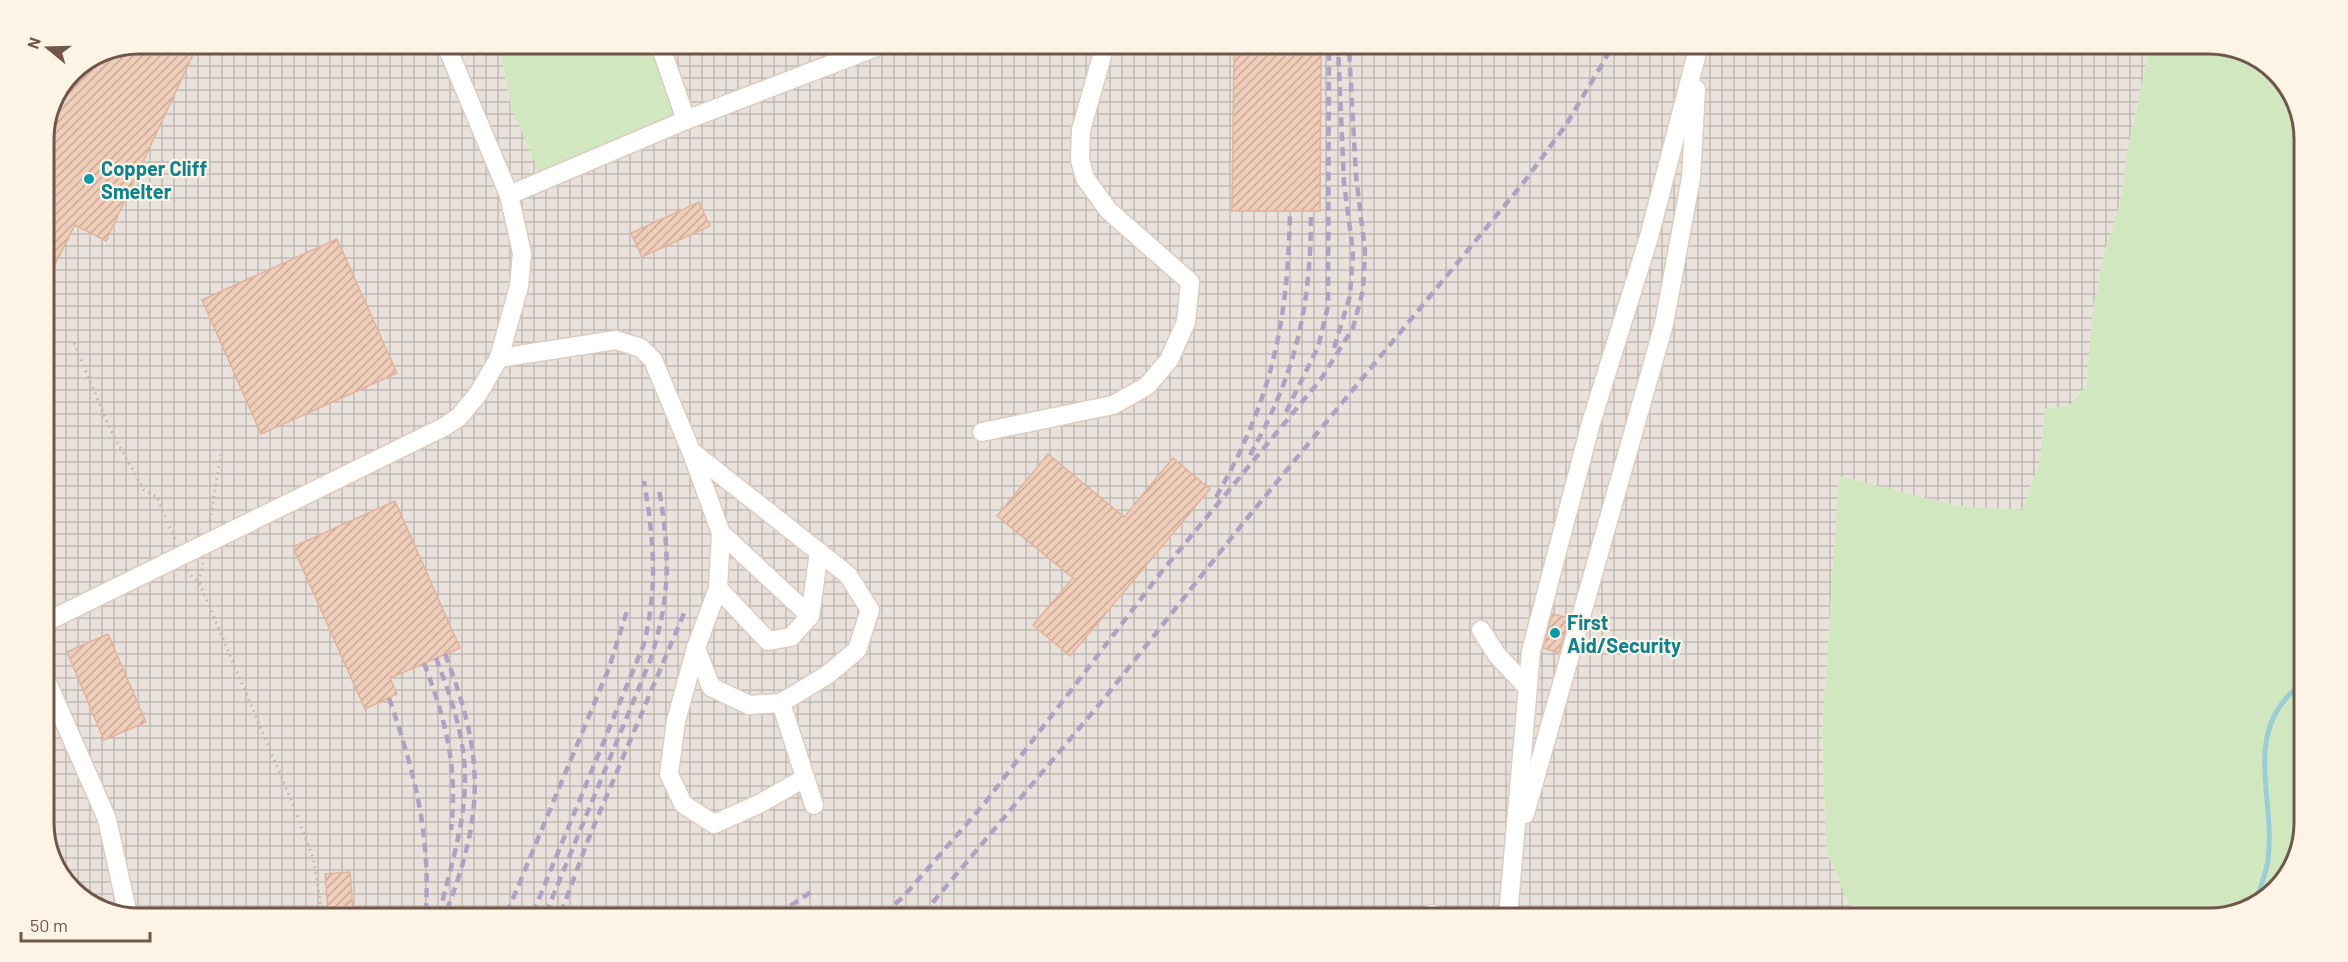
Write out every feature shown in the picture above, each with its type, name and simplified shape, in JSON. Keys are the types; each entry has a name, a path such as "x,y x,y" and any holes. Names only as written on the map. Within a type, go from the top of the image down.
{"street":[{"path":"54,618 182,557 459,417 478,394 499,358 522,273 519,231 509,195 450,54"},
{"path":"663,54 686,120"},
{"path":"509,195 686,120 858,54"},
{"path":"982,432 1113,405 1147,386 1168,360 1186,322 1190,282 1108,210 1085,178 1080,160 1081,130 1102,54"},
{"path":"1509,908 1527,687 1539,614 1597,401 1649,237 1697,54"},
{"path":"1514,854 1650,379 1673,285 1691,178 1698,54"},
{"path":"499,358 616,340 641,348 653,360 691,451 721,533 718,588 696,648 676,721 669,774 683,804 714,824 759,804 805,778"},
{"path":"691,451 848,575 870,610 857,650 826,675 781,703 748,705 711,687 696,648"},
{"path":"721,533 810,616"},
{"path":"718,588 768,641 791,638 810,616 819,552"},
{"path":"1481,630 1497,655 1527,687"},
{"path":"54,698 107,819 126,906"},
{"path":"781,703 814,805"}],"path":[{"path":"74,343 110,429 144,490 157,497 182,557 192,577 199,582 313,858 321,908"},
{"path":"199,582 221,453"}],"shaded area":[{"path":"139,54 501,54 511,107 638,54 2148,54 2127,153 2120,204 2104,253 2093,309 2086,386 2070,405 2045,409 2040,461 2022,510 1958,506 1839,477 1822,732 1826,850 1851,908 139,908 112,903 87,890 72,875 61,855 54,828 54,139 61,107 68,92 92,68 123,56"}],"green space":[{"path":"501,54 662,54 684,119 543,181 511,107"},
{"path":"2148,54 2209,54 2225,56 2246,63 2265,75 2276,87 2283,97 2292,123 2294,134 2294,823 2289,850 2276,875 2261,890 2251,897 2225,906 2209,908 1851,908 1826,850 1822,732 1839,476 1958,506 2022,510 2040,461 2045,409 2070,405 2086,386 2093,309 2104,253 2120,204 2127,153"}],"building":[{"name":"Copper Cliff Smelter","path":"193,54 106,241 75,225 54,266 54,139 56,123 68,92 92,68 123,56"},
{"path":"1234,54 1321,54 1320,211 1232,211"},
{"path":"699,202 710,226 642,257 631,233"},
{"path":"337,239 397,373 261,434 202,300"},
{"path":"1048,454 1124,517 1173,458 1210,489 1070,656 1033,625 1073,578 997,516"},
{"path":"395,501 460,648 390,678 397,694 365,709 293,547"},
{"name":"First Aid/Security","path":"1552,614 1569,618 1559,653 1543,648"},
{"path":"108,634 146,722 104,740 67,652"},
{"path":"350,872 353,908 328,908 325,874"}],"waterway":[{"path":"2259,892 2268,860 2266,745 2271,724 2281,704 2294,691"}],"railway":[{"path":"1286,412 1318,347 1328,306 1329,54"},
{"path":"1334,348 1350,296 1353,252 1344,183 1338,54"},
{"path":"891,908 903,897 984,804 1163,570 1321,379 1353,328 1363,290 1365,251 1356,176 1349,54"},
{"path":"928,908 1103,700 1244,522 1524,182 1566,125 1608,54"},
{"path":"1216,497 1251,427 1273,359 1285,289 1290,211"},
{"path":"1250,455 1279,395 1298,337 1308,277 1311,211"},
{"path":"535,908 644,644 653,582 652,543 644,481"},
{"path":"548,908 650,661 657,638 665,595 667,555 659,489"},
{"path":"509,908 609,668 628,608"},
{"path":"563,908 588,840 685,611"},
{"path":"445,654 467,722 473,753 475,783 468,844 447,908"},
{"path":"436,658 452,702 460,733 465,779 463,812 441,907"},
{"path":"424,663 448,745 453,785 451,830"},
{"path":"389,698 419,803 426,855 426,908"},
{"path":"787,908 814,890"}],"place":[{"name":"Copper Cliff Smelter","path":"89,179"},
{"name":"First Aid/Security","path":"1555,633"}]}
